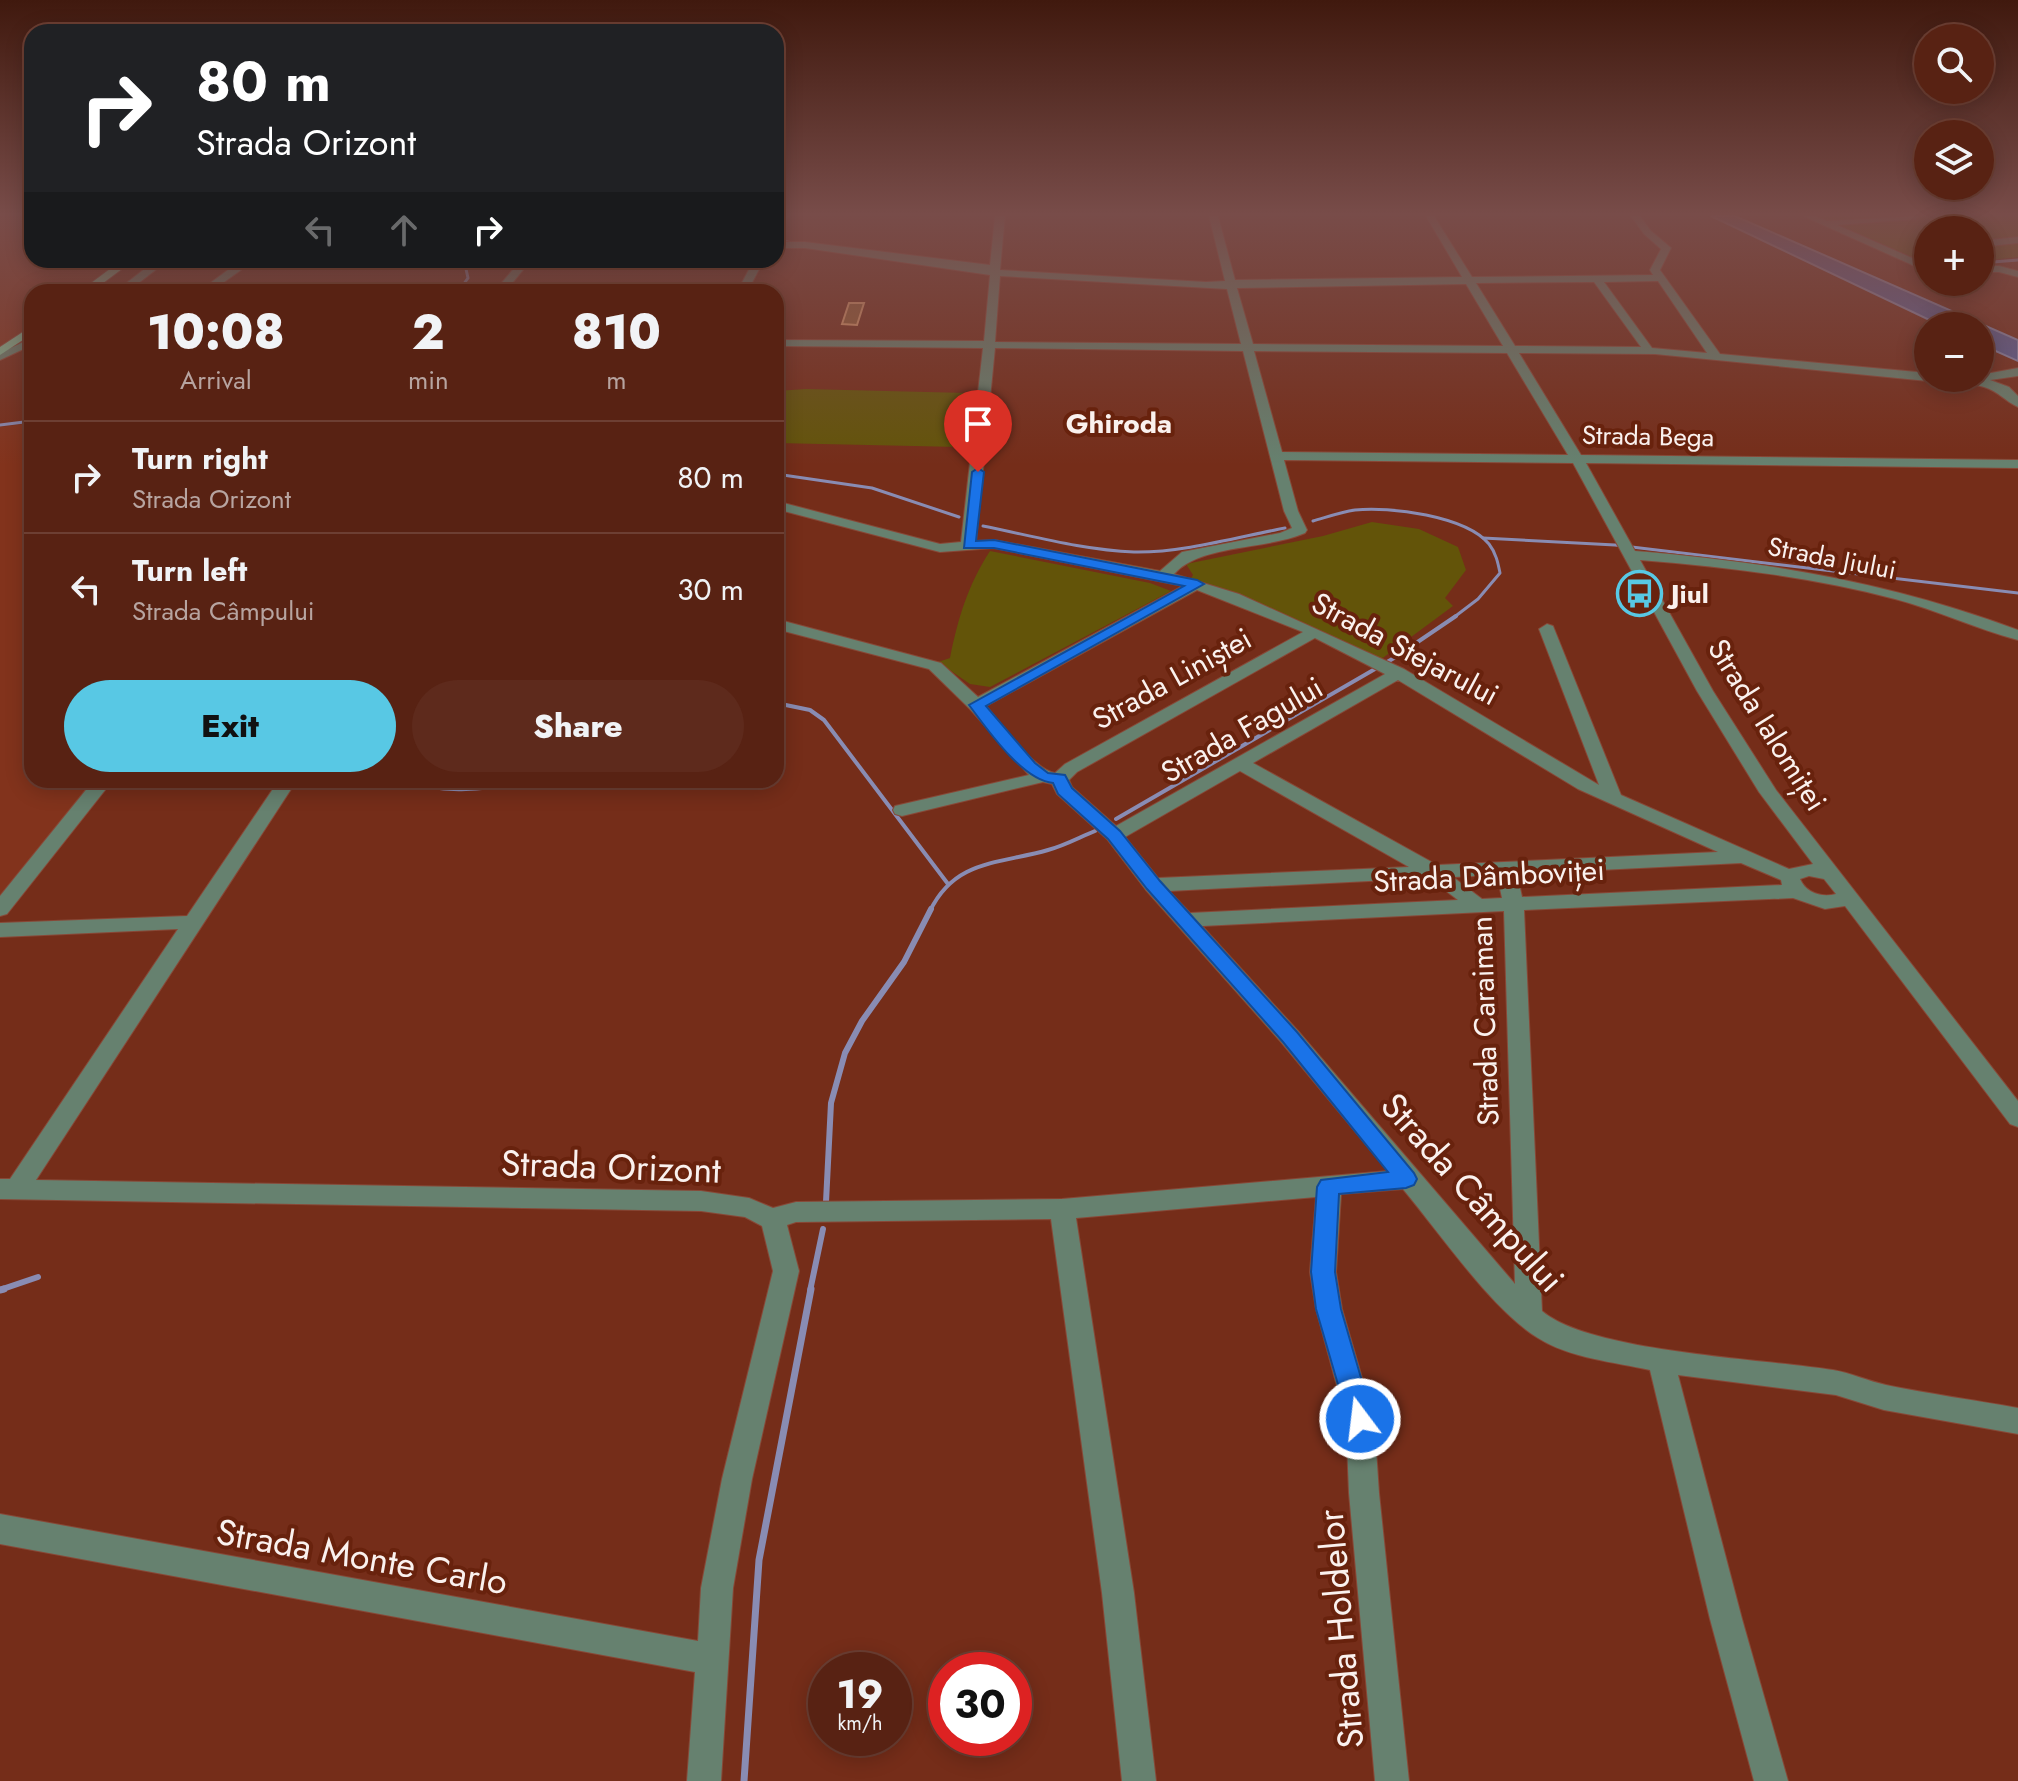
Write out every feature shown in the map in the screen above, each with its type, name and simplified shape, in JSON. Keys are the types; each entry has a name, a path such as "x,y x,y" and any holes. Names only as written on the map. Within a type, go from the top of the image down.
{"street":[{"path":"968,545 991,345 993,299"},
{"path":"1164,576 1187,555 1298,533 1300,530 1291,511 1235,299"},
{"name":"Strada Ialomiței","path":"1481,299 1577,459 1748,761 1829,874 2018,1118"},
{"path":"1612,299 1649,351"},
{"path":"1676,299 1715,355"},
{"path":"2,351 24,336"},
{"path":"784,343 1649,351 1914,375"},
{"path":"2,351 24,355"},
{"path":"1994,385 2012,394 2018,403"},
{"name":"Strada Bega","path":"1276,456 2018,464"},
{"name":"Strada Stejarului","path":"784,507 938,547 994,544 1197,584 1315,632 1388,668 1547,765 1744,856 1825,903 1839,902 1847,897"},
{"name":"Strada Jiului","path":"1627,549 1867,588 1931,605 2018,635"},
{"path":"976,705 1197,584"},
{"name":"Strada Câmpului","path":"784,626 935,666 976,705 1029,766 1051,778 1114,835 1153,885 1290,1037 1406,1179 1529,1316 1550,1332 1661,1361 1790,1375 1952,1411 2018,1421"},
{"path":"1547,629 1613,798"},
{"name":"Strada Liniștei","path":"1051,778 1315,632"},
{"name":"Strada Fagului","path":"1114,835 1240,763 1388,668"},
{"path":"1240,763 1432,871 1478,906"},
{"path":"902,810 1051,778"},
{"path":"0,909 98,788"},
{"path":"8,1190 196,922 283,788"},
{"path":"1153,885 1744,856"},
{"name":"Strada Caraiman","path":"1506,868 1513,905 1529,1316"},
{"name":"Strada Stejarului","path":"1793,884 1798,871 1812,869 1829,874"},
{"name":"Strada Dâmboviței","path":"1185,920 1513,905 1793,884"},
{"path":"0,930 196,922"},
{"name":"Strada Orizont","path":"8,1190 701,1201 749,1208 771,1219 796,1212 1062,1209 1406,1179"},
{"name":"Strada Holdelor","path":"1329,1187 1323,1272 1329,1309 1360,1419 1364,1493 1392,1781"},
{"path":"1062,1209 1118,1593 1139,1781"},
{"path":"704,1781 717,1588 737,1479 786,1271 779,1235 771,1219"},
{"path":"1661,1361 1726,1619 1771,1781"},
{"name":"Strada Monte Carlo","path":"0,1529 710,1659"}],"shaded area":[{"path":"0,299 24,299 24,330 0,347"},
{"path":"784,390 967,393 959,447 784,443"},
{"path":"24,424 24,788 100,788 0,911 0,427"},
{"path":"1372,522 1419,529 1458,547 1466,570 1445,598 1453,606 1380,660 1190,580 1193,575 1186,564 1323,536"},
{"path":"990,551 1150,583 1171,591 990,687 970,684 938,662 950,658 965,602"}],"water":[{"path":"1886,299 1925,299 1954,312 1914,313"},
{"path":"1994,329 2018,340 2018,361 1994,350"}],"building":[{"path":"849,303 864,303 857,325 842,324"}],"waterway":[{"path":"0,425 24,422"},
{"path":"784,475 872,488 959,517"},
{"path":"1313,521 1355,510 1387,510 1445,520 1478,534 1493,551 1500,573 1478,599 1453,618"},
{"path":"983,526 1077,546 1134,552 1190,547 1285,528"},
{"path":"1483,538 1615,545 2018,593"},
{"path":"1116,819 1394,658 1456,616"},
{"path":"784,705 810,710 824,720 948,884"},
{"path":"440,788 476,788"},
{"path":"930,911 952,882 980,866 1054,848 1095,831"},
{"path":"826,1202 831,1103 845,1053 862,1021 904,962 931,909"},
{"path":"810,1291 823,1229"},
{"path":"4,1289 0,1290 38,1277"},
{"path":"744,1781 759,1560 811,1289"}],"place":[{"name":"Jiul","path":"1640,594"}],"district":[{"name":"Ghiroda","path":"1119,423"}],"route":[{"path":"978,472 968,545 994,544 1197,584 976,705 1029,766 1043,777 1059,779 1064,790 1114,835 1153,885 1290,1037 1406,1179 1329,1187 1323,1272 1329,1309 1360,1419"}]}
